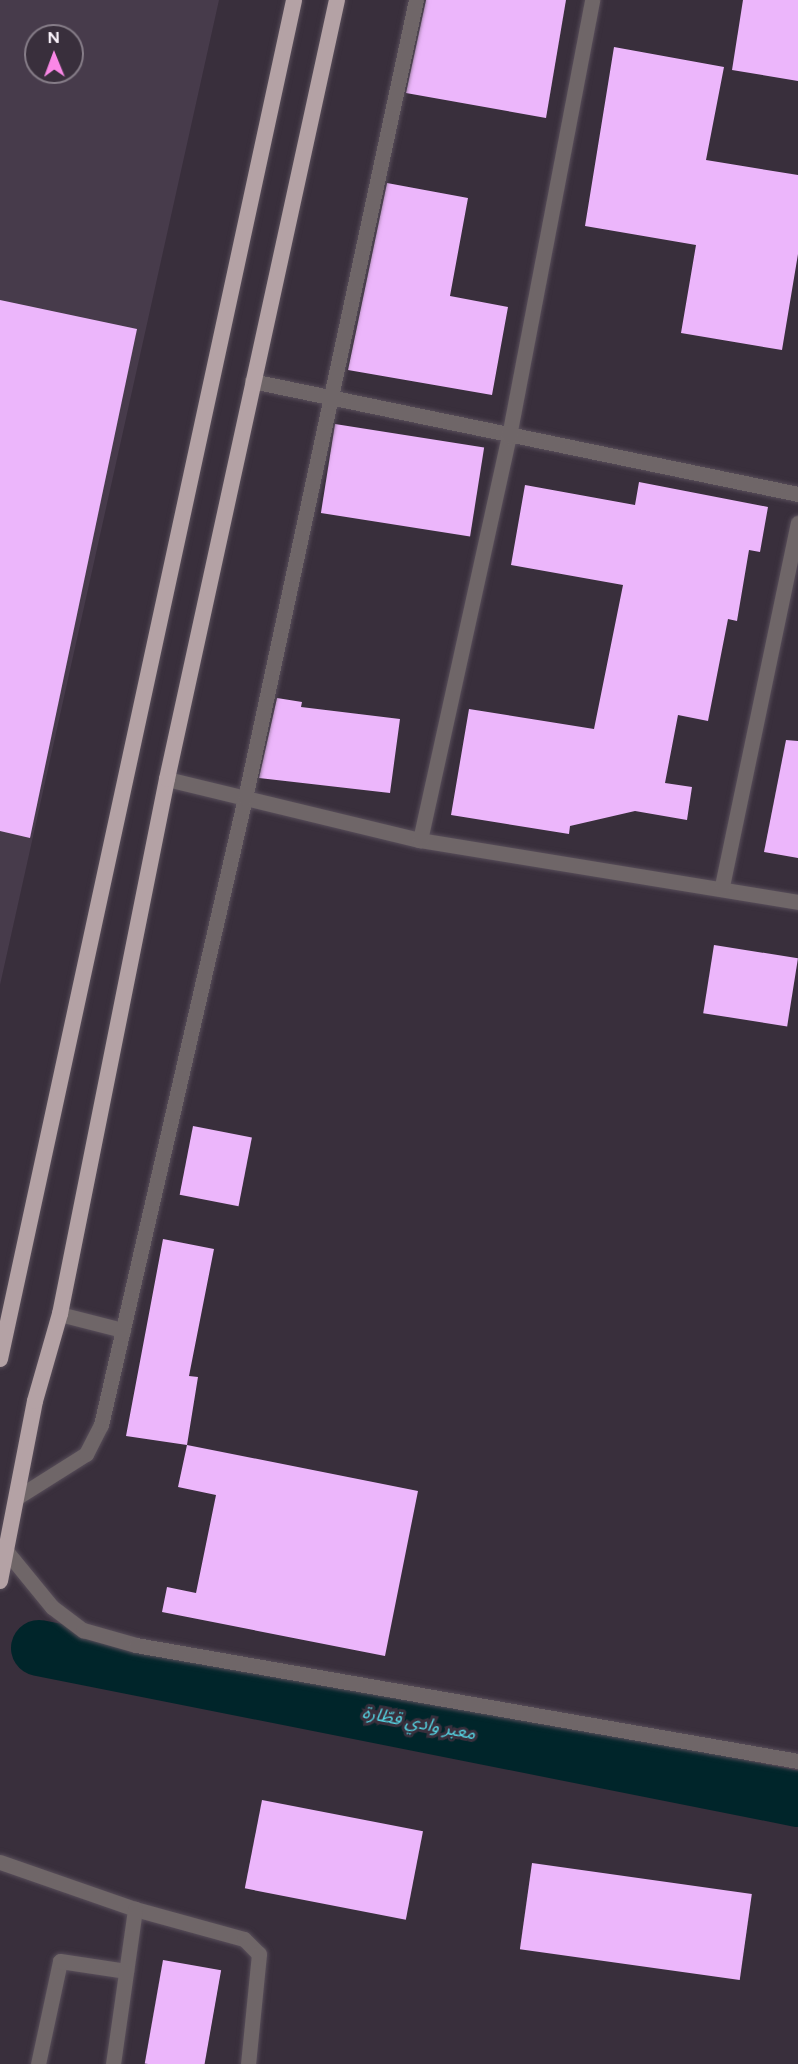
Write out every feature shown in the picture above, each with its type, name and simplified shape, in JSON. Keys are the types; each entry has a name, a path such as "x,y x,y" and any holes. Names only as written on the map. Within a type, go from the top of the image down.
{"highway":[{"path":"0,1359 294,0"},
{"path":"0,1581 35,1401 60,1314 167,779 252,381 337,0"}],"street":[{"path":"16,1498 86,1454 101,1425 245,798 333,395 350,293 416,0"},
{"path":"420,840 509,436 592,0"},
{"path":"252,381 333,395 509,436 798,494"},
{"path":"722,886 798,523"},
{"path":"167,779 420,840 722,886 798,902"},
{"path":"60,1314 123,1330"},
{"path":"7,1552 52,1607 83,1630 136,1645 798,1761"},
{"path":"0,1862 135,1909 232,1932 259,1954 248,2064"},
{"path":"113,2064 135,1909"},
{"path":"38,2064 60,1961 126,1971"}],"shaded area":[{"path":"0,0 219,0 0,985"}],"building":[{"path":"426,0 566,0 546,118 406,93"},
{"path":"743,0 798,0 798,81 732,70"},
{"path":"614,47 724,67 706,160 798,175 798,254 782,350 681,333 696,245 585,226"},
{"path":"387,183 468,198 450,296 508,307 492,395 348,370"},
{"path":"0,300 137,329 30,838 0,831"},
{"path":"335,424 484,448 470,537 321,513"},
{"path":"639,482 768,507 760,552 749,550 737,621 728,619 708,721 678,715 665,783 692,787 687,820 635,811 570,826 569,834 451,815 469,709 594,729 623,585 511,565 525,485 635,505"},
{"path":"277,698 302,702 301,707 400,719 390,793 259,778"},
{"path":"786,740 798,741 798,858 764,852"},
{"path":"714,945 798,958 787,1026 703,1013"},
{"path":"193,1126 252,1137 239,1206 180,1195"},
{"path":"163,1239 214,1249 189,1376 198,1377 187,1445 126,1436"},
{"path":"187,1445 418,1491 385,1656 162,1612 167,1587 196,1593 216,1495 178,1487"},
{"path":"262,1800 423,1831 406,1920 245,1888"},
{"path":"532,1863 752,1894 740,1980 520,1949"},
{"path":"163,1960 221,1970 205,2064 145,2063"}],"waterway":[{"name":"معبر وادي قطّارة","path":"39,1648 798,1799"}]}
